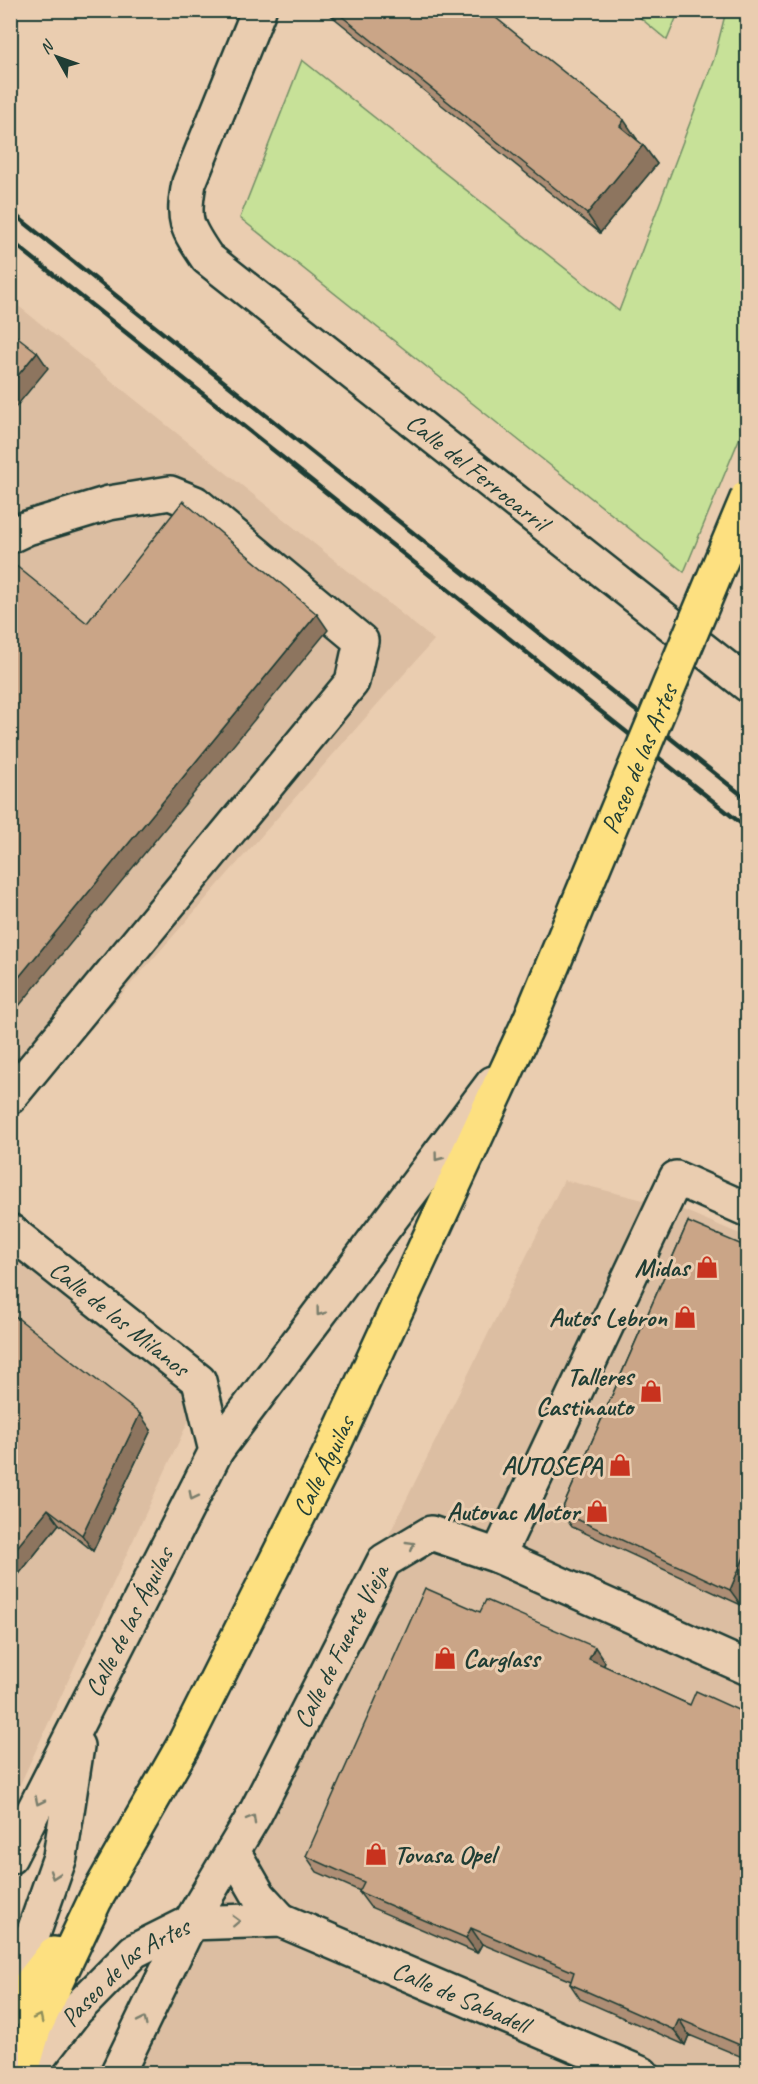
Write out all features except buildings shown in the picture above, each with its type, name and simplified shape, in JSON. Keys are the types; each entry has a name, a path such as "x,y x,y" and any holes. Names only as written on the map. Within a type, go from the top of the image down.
{"main road":[{"name":"Paseo de las Artes","path":"529,1022 747,496"},
{"name":"Calle Águilas","path":"95,1900 183,1746 333,1449 529,1022"},
{"name":"Paseo de las Artes","path":"10,2010 95,1900"},
{"name":"Paseo de las Artes","path":"21,2073 34,2028 95,1900"}],"street":[{"name":"Calle del Ferrocarril","path":"259,10 189,183 184,210 191,234 207,258 747,685"},
{"path":"10,536 27,528 109,503 170,493 195,503 361,641 352,682 10,1097"},
{"name":"Calle de las Águilas","path":"10,1857 216,1451 511,1060"},
{"path":"498,1557 676,1178 747,1210"},
{"name":"Calle de los Milanos","path":"10,1231 199,1382 216,1451"},
{"name":"Calle de Fuente Vieja","path":"190,1923 255,1814 384,1561 431,1533 498,1557 747,1668"},
{"path":"10,2000 60,1857 82,1714"},
{"name":"Calle de Sabadell","path":"233,1851 259,1896 281,1920 642,2073"},
{"name":"Calle de Sabadell","path":"190,1923 281,1920"},
{"name":"Paseo de las Artes","path":"26,2073 75,2011 134,1951 190,1923"},
{"name":"Paseo de las Artes","path":"117,2073 190,1923"}],"shaded area":[{"path":"11,300 434,640 11,1120"},
{"path":"564,1180 683,1210 747,1237 747,2073 123,2074"},
{"path":"11,1241 200,1396 11,1804"}],"green space":[{"path":"632,11 679,11 667,40"},
{"path":"726,11 747,11 747,420 684,572 240,218 302,60 619,311 714,59"}],"railway":[{"path":"10,211 748,800"},
{"path":"10,240 748,829"}],"place":[{"name":"Midas","path":"707,1267"},
{"name":"Autos Lebron","path":"685,1317"},
{"name":"Talleres Castinauto","path":"651,1391"},
{"name":"AUTOSEPA","path":"620,1465"},
{"name":"Autovac Motor","path":"597,1511"},
{"name":"Carglass","path":"445,1658"},
{"name":"Tovasa Opel","path":"376,1854"}]}
